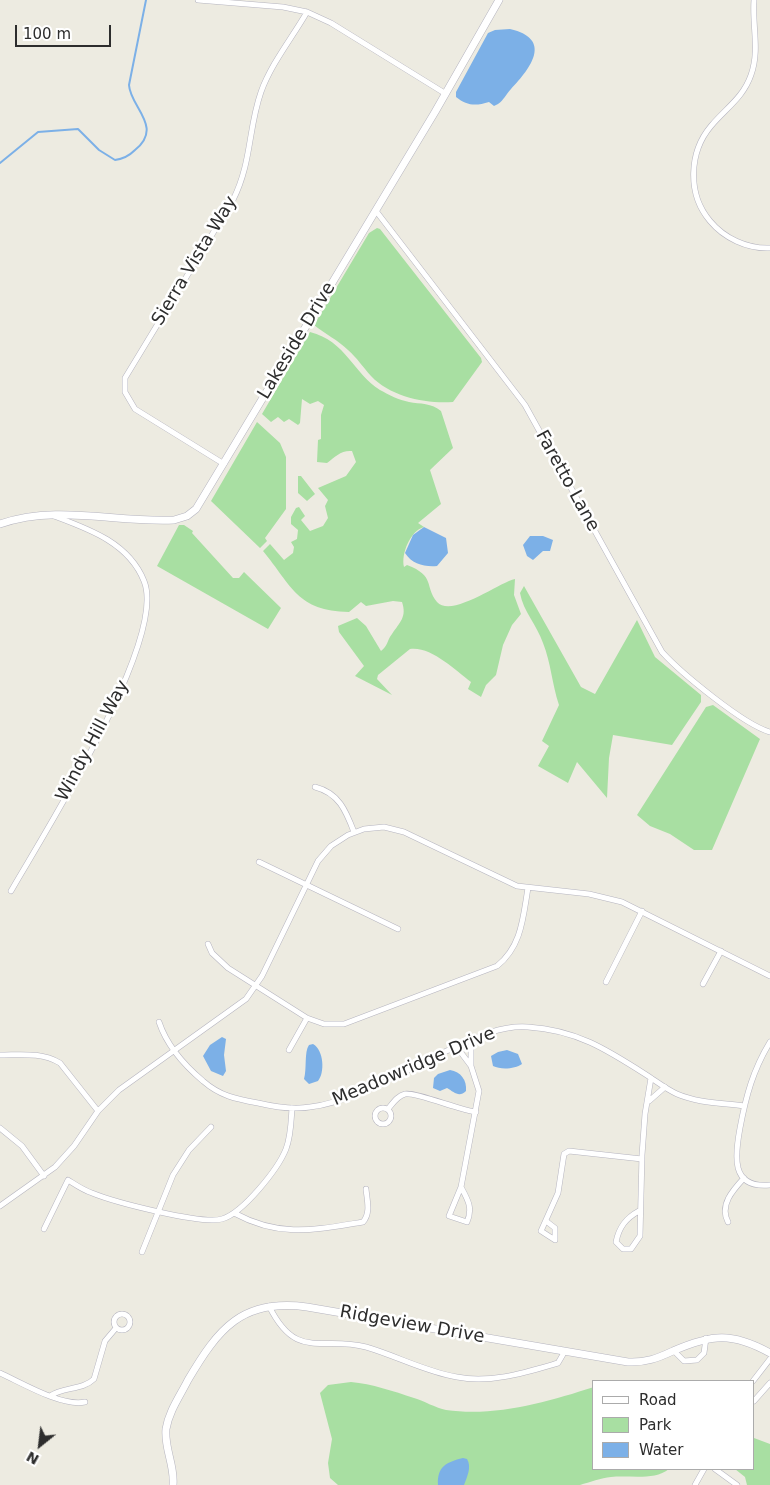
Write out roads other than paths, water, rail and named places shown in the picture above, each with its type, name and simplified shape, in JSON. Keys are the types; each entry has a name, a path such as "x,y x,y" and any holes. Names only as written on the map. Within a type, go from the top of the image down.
{"street":[{"path":"198,0 283,7 307,12 330,23 446,94"},
{"name":"Lakeside Drive","path":"0,524 50,514 75,513 158,520 183,518 192,513 200,504 376,211 446,94 499,0"},
{"path":"754,0 756,49 752,74 738,99 706,132 697,151 694,169 694,188 701,207 714,226 730,238 747,245 770,248"},
{"name":"Sierra Vista Way","path":"224,464 135,409 125,392 125,378 233,200 247,165 261,92 307,12"},
{"name":"Faretto Lane","path":"376,211 521,400 662,652 676,666 749,723 770,732"},
{"name":"Windy Hill Way","path":"11,891 115,705 136,650 147,599 146,585 141,574 115,545 92,530 50,514"},
{"path":"315,787 323,789 338,799 354,832"},
{"path":"0,1206 44,1176 66,1157 98,1111 118,1090 238,1006 257,985 306,885 324,853 339,840 354,832 374,827 404,832 505,881 528,888 589,894 622,902 642,910 770,976"},
{"path":"259,862 398,929"},
{"path":"208,944 218,960 307,1018 324,1024 352,1022 498,966 511,954 519,937 528,888"},
{"path":"606,982 642,910"},
{"path":"704,984 721,951"},
{"path":"289,1050 307,1018"},
{"name":"Meadowridge Drive","path":"159,1022 172,1053 221,1095 274,1106 292,1108 326,1105 343,1099 456,1046 492,1032 525,1027 555,1030 598,1045 665,1087 688,1098 744,1106"},
{"path":"471,1066 472,1040"},
{"path":"770,1042 751,1078 744,1106 735,1160 744,1178 756,1184 770,1185"},
{"path":"456,1046 471,1066 479,1091 461,1186 449,1216 467,1222 471,1212 470,1205 461,1186"},
{"path":"0,1055 41,1055 52,1058 60,1063 98,1111"},
{"path":"639,1211 630,1216 619,1230 616,1242 622,1249 631,1249 640,1236 639,1211 645,1114 649,1102 652,1078"},
{"path":"649,1102 665,1087"},
{"path":"388,1109 397,1098 410,1094 452,1108 476,1112"},
{"path":"44,1228 68,1180 103,1197 213,1221 234,1213 282,1157 289,1137 292,1108"},
{"path":"142,1252 167,1189 180,1163 211,1127"},
{"path":"0,1128 22,1146 44,1176"},
{"path":"546,1221 558,1193 564,1154 569,1151 642,1158"},
{"path":"728,1222 725,1216 725,1207 733,1190 744,1178"},
{"path":"234,1213 260,1225 286,1230 312,1230 363,1222 367,1218 368,1210 366,1189"},
{"path":"269,1306 277,1323 304,1343 366,1347 456,1377 518,1375 558,1363 562,1360 565,1351"},
{"name":"Ridgeview Drive","path":"173,1485 173,1472 166,1435 168,1419 174,1404 206,1349 219,1332 242,1315 269,1306 307,1307 635,1363 654,1359 706,1338 734,1338 770,1353"},
{"path":"50,1396 56,1392 85,1385 94,1379 105,1341 116,1328"},
{"path":"674,1351 684,1361 698,1360 704,1353 706,1338"},
{"path":"754,1380 770,1359"},
{"path":"0,1372 68,1403 85,1402"},
{"path":"755,1399 770,1383"},
{"path":"696,1485 704,1470"},
{"path":"716,1470 737,1485"}],"water":[{"path":"510,29 523,34 531,40 534,47 534,55 525,72 502,101 494,106 489,102 476,105 460,100 456,97 456,92 488,33 495,30"},
{"path":"424,527 446,538 448,553 437,566 419,564 411,560 405,553 413,535"},
{"path":"530,536 543,536 553,540 550,551 543,551 533,560 527,556 523,545"},
{"path":"222,1037 226,1039 224,1055 226,1071 223,1076 211,1071 203,1056 210,1045"},
{"path":"313,1044 317,1047 321,1056 322,1073 318,1081 309,1084 304,1079 306,1056 307,1048"},
{"path":"507,1050 518,1054 522,1064 508,1068 493,1066 491,1056"},
{"path":"450,1070 460,1075 464,1080 466,1091 463,1093 456,1094 447,1088 440,1091 433,1088 434,1078 438,1074"},
{"path":"463,1458 467,1459 469,1465 464,1485 438,1485 439,1474 444,1466 452,1461"}],"waterway":[{"path":"0,163 38,132 78,129 99,150 115,160 128,156 143,142 146,125 134,101 129,85 146,0"}]}
